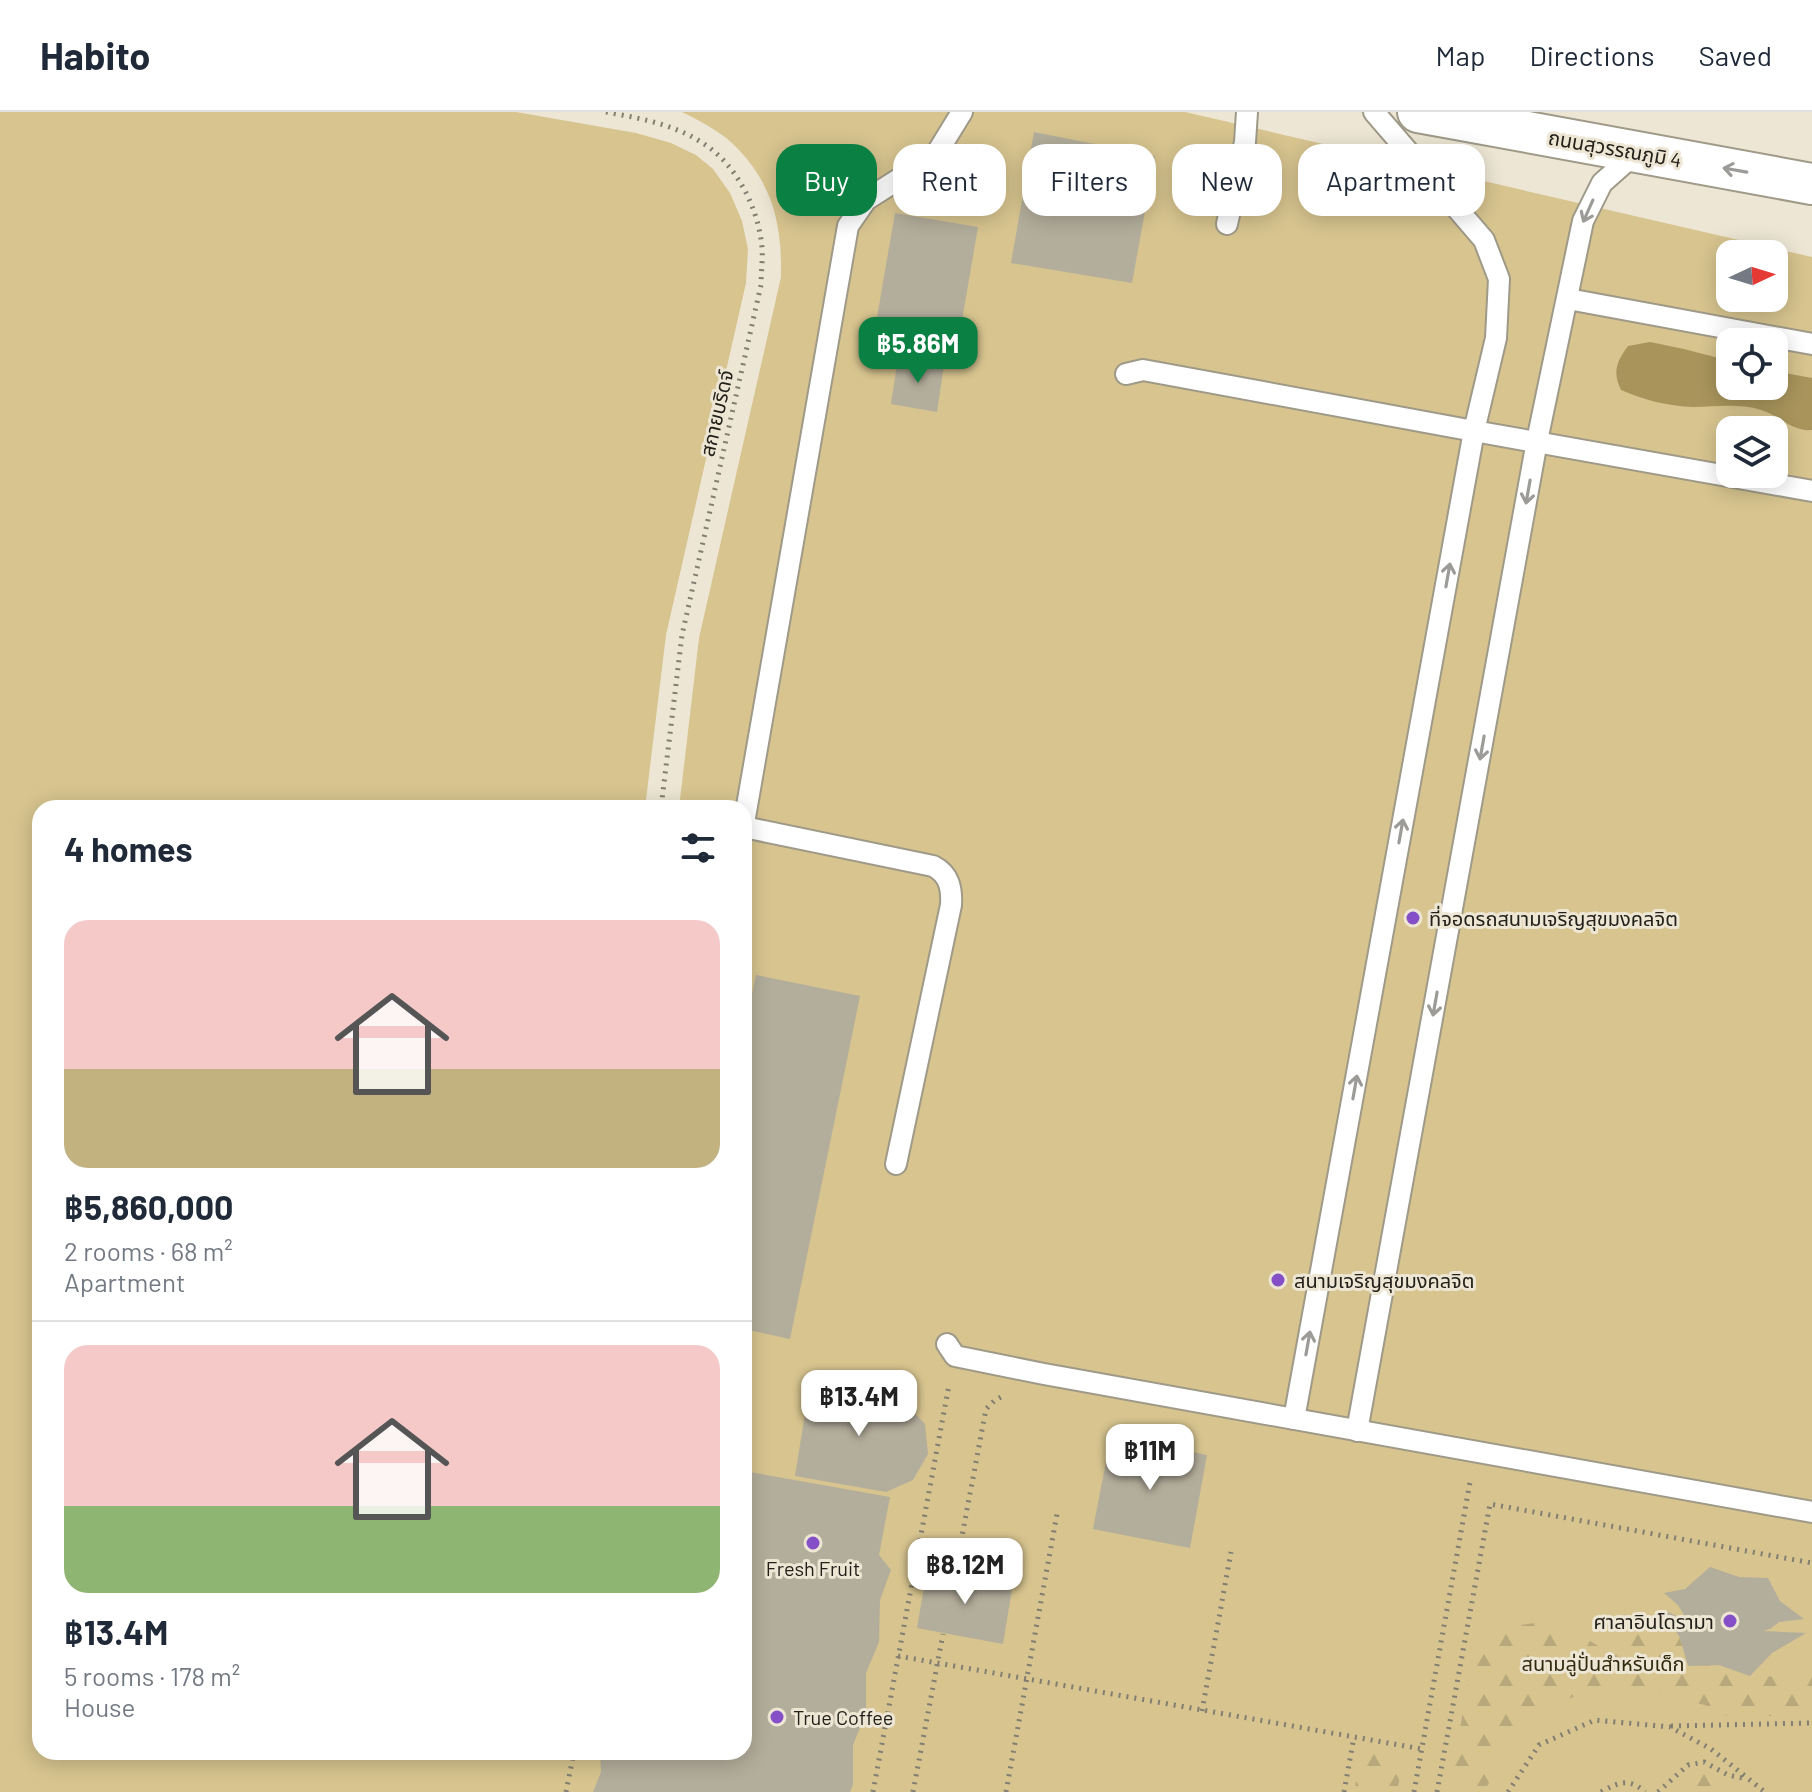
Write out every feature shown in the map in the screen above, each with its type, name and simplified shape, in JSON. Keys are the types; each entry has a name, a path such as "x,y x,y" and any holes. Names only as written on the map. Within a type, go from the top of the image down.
{"street":[{"name":"ถนนสุวรรณภูมิ 4","path":"1418,112 1812,184"}],"lane":[{"path":"748,800 848,226 866,200 935,156 962,112"},
{"path":"1227,224 1245,142 1247,112"},
{"path":"1294,1419 1474,431 1496,338 1499,279 1484,240 1374,112"},
{"path":"1357,1431 1537,441 1583,221 1602,183 1637,152"},
{"path":"1568,299 1812,344"},
{"path":"1126,374 1143,370 1812,491"},
{"path":"752,827 933,866 940,869 949,881 951,905 896,1164"},
{"path":"951,1350 1357,1431 1812,1512"}],"path":[{"name":"สกายบริดจ์","path":"606,112 673,128 703,142 743,185 756,215 762,248 761,285 682,635 662,800"},
{"path":"873,1792 951,1350"},
{"path":"955,1573 986,1409 1005,1395"},
{"path":"1414,1792 1470,1482"},
{"path":"1437,1792 1490,1504 1812,1563"},
{"path":"1006,1792 1057,1514"},
{"path":"1202,1711 1231,1552"},
{"path":"913,1792 943,1634"},
{"path":"898,1656 1422,1749"},
{"path":"1508,1792 1539,1745 1595,1720 1670,1727 1812,1723"},
{"path":"1670,1727 1711,1749 1765,1792"},
{"path":"1344,1792 1354,1737"},
{"path":"566,1792 572,1760"},
{"path":"1658,1792 1688,1765 1704,1762 1728,1775 1749,1779"},
{"path":"1601,1792 1619,1782 1639,1786 1645,1792"}],"green space":[{"name":"สนามเจริญสุขมงคลจิต","path":"0,112 516,112 636,133 671,143 696,155 713,169 730,193 742,221 748,249 746,283 666,635 646,800 32,800 32,1760 752,1760 752,800 680,800 699,638 781,277 781,259 774,209 751,164 727,138 682,112 1185,112 1323,144 1298,144 1298,216 1485,216 1485,181 1738,240 1716,240 1716,312 1788,312 1788,251 1812,257 1812,1792 0,1792"},
{"name":"สนามลู่ปั่นสำหรับเด็ก","path":"1556,1620 1603,1649 1625,1637 1652,1629 1680,1638 1688,1666 1719,1665 1750,1676 1812,1677 1812,1715 1729,1717 1705,1705 1635,1689 1585,1692 1537,1712 1502,1758 1484,1792 1448,1792 1476,1643 1506,1627"},
{"path":"1362,1747 1404,1755 1397,1792 1354,1792"},
{"path":"1693,1771 1708,1773 1734,1792 1672,1792"}],"shaded area":[{"path":"1650,342 1716,357 1716,400 1788,400 1788,374 1812,378 1812,430 1788,424 1788,416 1775,416 1752,408 1674,405 1647,400 1621,390 1616,372 1628,346"}],"building":[{"path":"1034,132 1094,144 1032,144"},
{"path":"1022,200 1022,216 1144,216 1132,283 1011,263"},
{"path":"894,216 978,227 959,338 876,323"},
{"path":"898,358 944,365 937,412 891,404"},
{"path":"756,975 860,996 790,1339 752,1331 752,994"},
{"path":"811,1376 876,1388 875,1396 904,1402 925,1424 928,1454 913,1480 886,1492 795,1476"},
{"path":"1111,1436 1207,1455 1190,1548 1093,1529"},
{"path":"752,1472 890,1497 879,1555 891,1570 880,1600 879,1642 866,1673 866,1713 853,1745 853,1785 850,1792 593,1792 601,1772 600,1760 752,1760"},
{"name":"ศาลาอินโดรามา","path":"1710,1567 1739,1577 1768,1578 1780,1601 1804,1619 1779,1622 1763,1631 1806,1633 1772,1653 1750,1676 1719,1665 1688,1666 1680,1638 1663,1610 1679,1617 1700,1618 1684,1615 1664,1593 1685,1589"},
{"path":"927,1569 1013,1583 1003,1644 917,1628"}],"place":[{"name":"ที่จอดรถสนามเจริญสุขมงคลจิต","path":"1413,918"},
{"name":"สนามเจริญสุขมงคลจิต","path":"1278,1280"},
{"name":"Fresh Fruit","path":"813,1543"},
{"name":"ศาลาอินโดรามา","path":"1730,1621"},
{"name":"True Coffee","path":"777,1717"}]}
